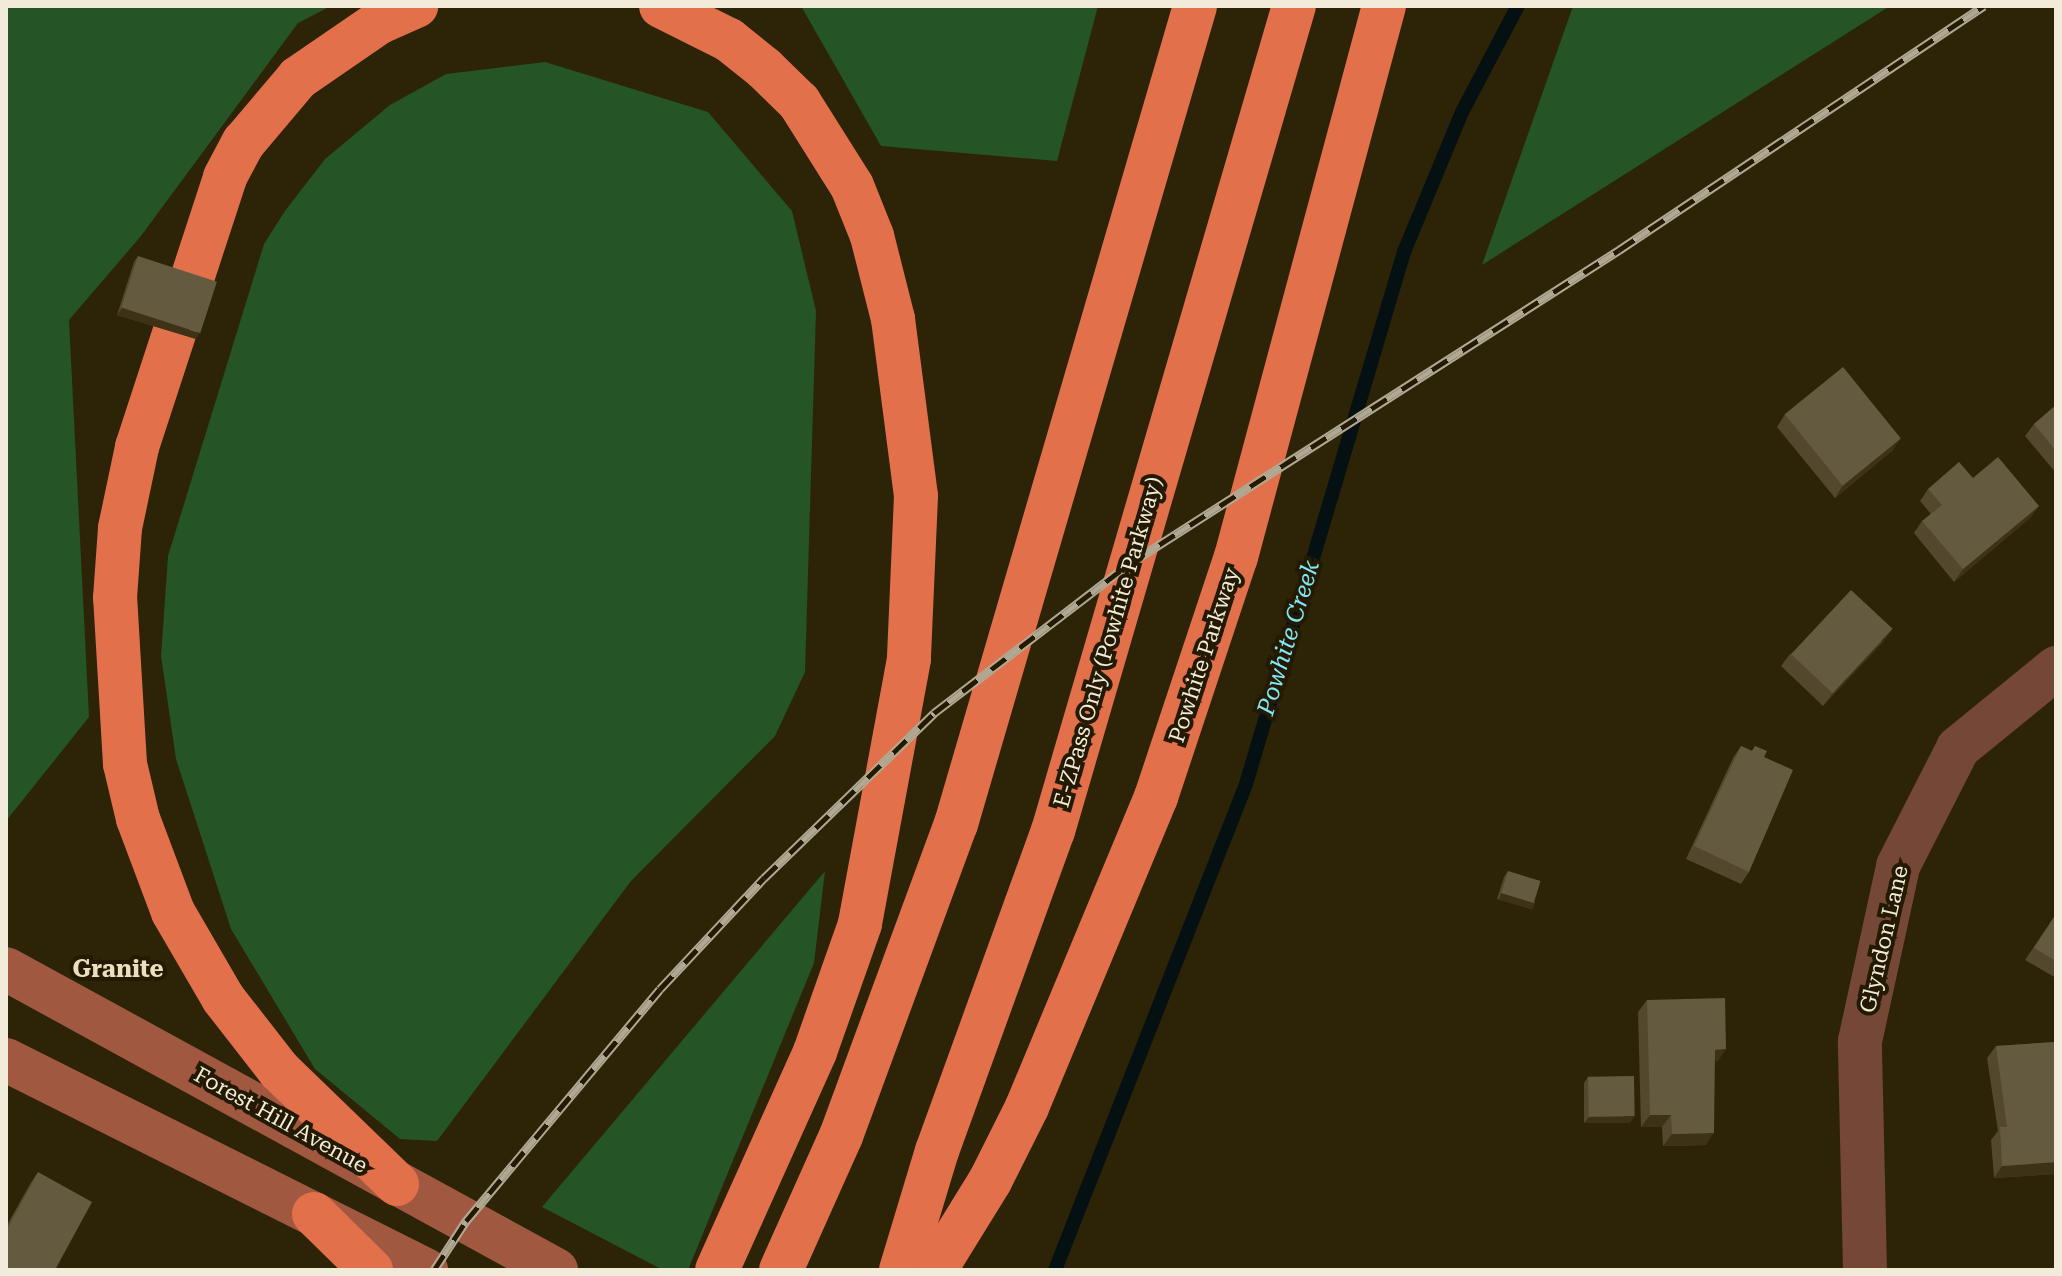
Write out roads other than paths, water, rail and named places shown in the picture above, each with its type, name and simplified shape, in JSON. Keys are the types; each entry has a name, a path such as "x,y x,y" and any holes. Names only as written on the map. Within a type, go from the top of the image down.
{"highway":[{"path":"397,1184 279,1070 223,998 173,912 138,819 125,764 115,598 120,528 137,447 225,177 259,121 298,78 378,23 416,6"},
{"path":"661,6 729,40 764,68 799,102 852,186 872,236 893,319 916,496 909,659 860,924 815,1052 717,1270"},
{"path":"781,1270 841,1136 956,824 1195,6"},
{"name":"E-ZPass Only (Powhite Parkway)","path":"901,1270 937,1151 1000,989 1053,831 1294,6"},
{"name":"Powhite Parkway","path":"935,1270 990,1181 1027,1107 1156,797 1236,557 1384,6"},
{"path":"314,1214 371,1270"}],"main road":[{"name":"Forest Hill Avenue","path":"6,969 540,1261"},
{"path":"6,1060 426,1270"}],"street":[{"name":"Glyndon Lane","path":"1865,1270 1860,1041 1898,866 1958,748 2056,668"}],"waterway":[{"name":"Powhite Creek","path":"1055,1270 1246,784 1404,252 1462,112 1518,6"}],"railway":[{"path":"434,1270 466,1221 660,989 764,878 934,713 1129,564 1619,250 1984,6"}],"district":[{"name":"Granite","path":"118,970"}]}
